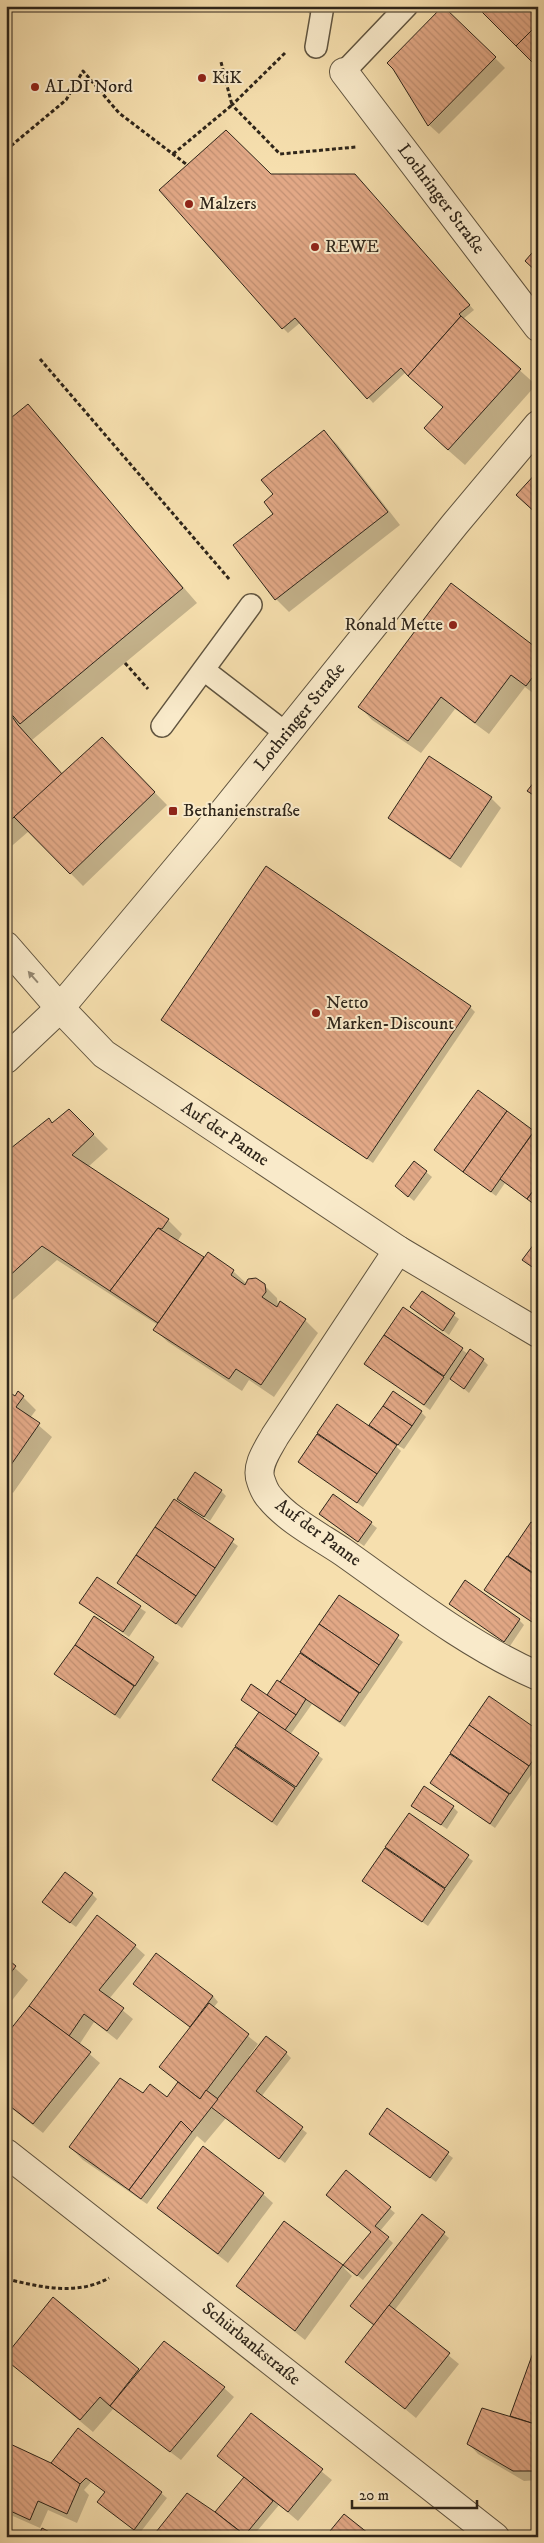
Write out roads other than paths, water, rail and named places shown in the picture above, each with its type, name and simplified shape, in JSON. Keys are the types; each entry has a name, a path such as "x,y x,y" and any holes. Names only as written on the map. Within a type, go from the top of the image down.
{"street":[{"name":"Lothringer Straße","path":"344,72 538,327"},
{"name":"Lothringer Straße","path":"6,1059 60,1008 538,425"},
{"path":"6,946 60,1008"},
{"name":"Auf der Panne","path":"60,1008 104,1054 398,1250 538,1333"},
{"name":"Auf der Panne","path":"398,1250 275,1436 260,1464 260,1480 269,1497 282,1509 330,1543 439,1619 517,1667 538,1676"},
{"name":"Schürbankstraße","path":"6,2152 495,2537"}],"lane":[{"path":"316,47 324,6"},
{"path":"344,72 407,6"},
{"path":"162,726 251,605"},
{"path":"204,670 286,734"}],"place":[{"name":"KiK","path":"202,78"},
{"name":"ALDI Nord","path":"35,87"},
{"name":"Malzers","path":"189,204"},
{"name":"REWE","path":"315,247"},
{"name":"Ronald Mette","path":"453,625"},
{"name":"Bethanienstraße","path":"173,811"},
{"name":"Netto Marken-Discount","path":"316,1013"}]}
